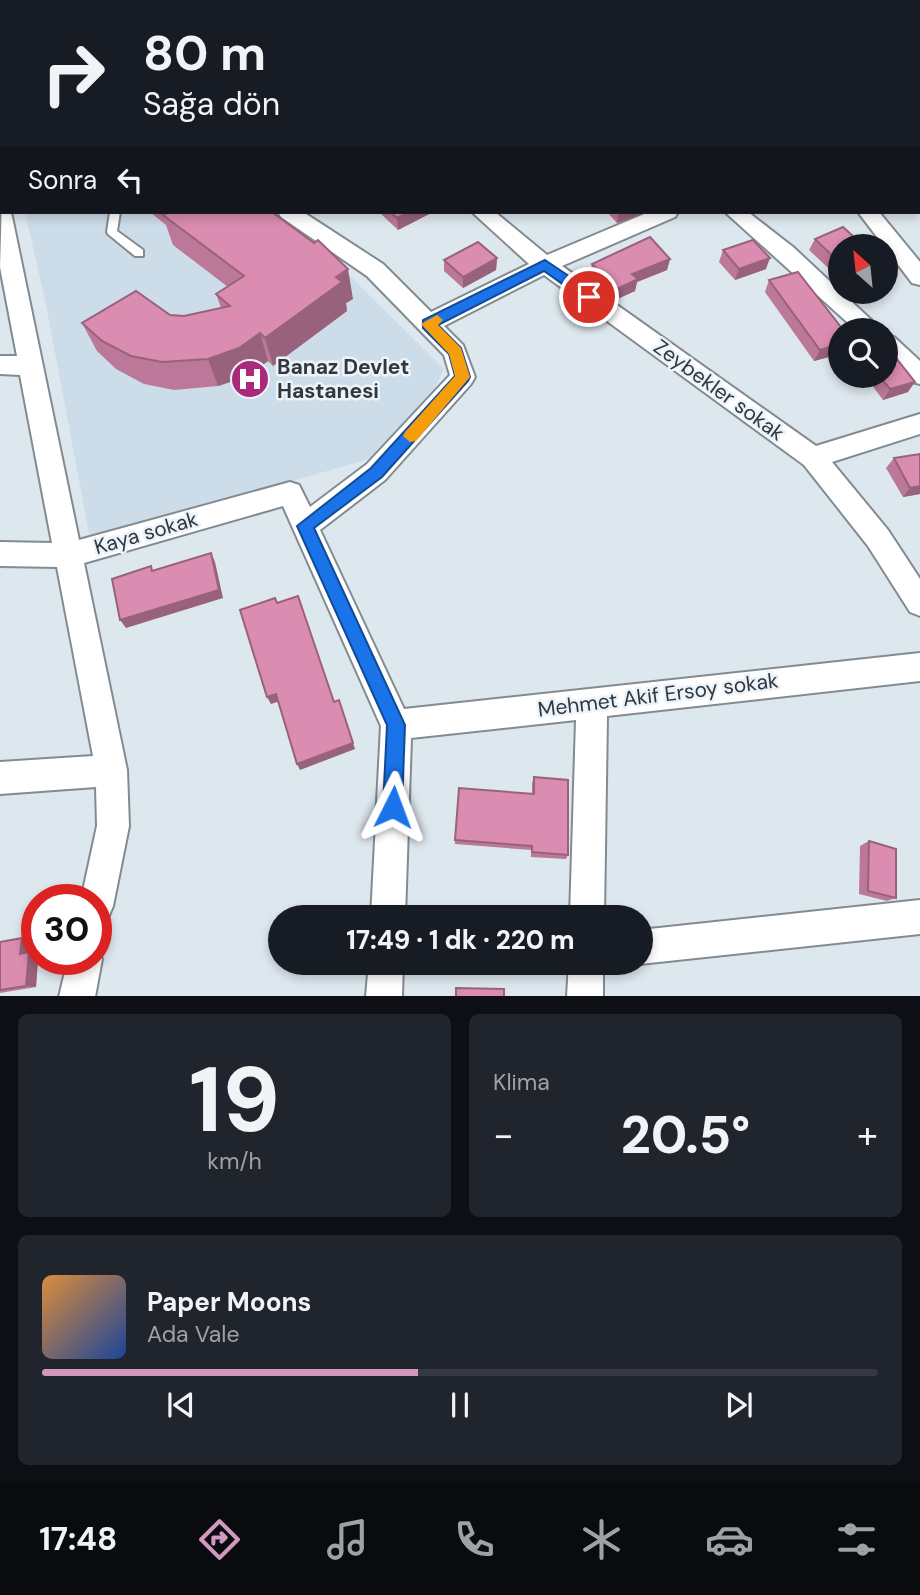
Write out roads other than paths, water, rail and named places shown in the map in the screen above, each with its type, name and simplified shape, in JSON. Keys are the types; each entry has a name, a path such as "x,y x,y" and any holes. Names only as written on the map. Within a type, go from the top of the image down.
{"street":[{"path":"3,214 111,770 113,826 101,884"},
{"path":"291,214 375,270 456,351 463,377 376,472 305,526 396,725 388,905"},
{"name":"Zeybekler sokak","path":"484,214 545,265 813,458 878,538 920,603"},
{"path":"428,324 545,265 663,214"},
{"path":"738,214 785,251 858,318"},
{"path":"870,214 910,249 920,277"},
{"path":"898,354 920,375"},
{"path":"0,365 31,366"},
{"path":"813,458 920,424"},
{"name":"Kaya sokak","path":"0,554 69,555 290,493 305,526"},
{"name":"Mehmet Akif Ersoy sokak","path":"396,725 920,667"},
{"path":"587,905 592,703"},
{"path":"0,778 111,770"},
{"path":"653,946 920,917"},
{"path":"77,996 82,975"},
{"path":"384,996 385,975"},
{"path":"585,996 586,975"}],"lane":[{"path":"115,214 113,232 139,253"}],"place":[{"name":"Banaz Devlet Hastanesi","path":"250,379"}]}
